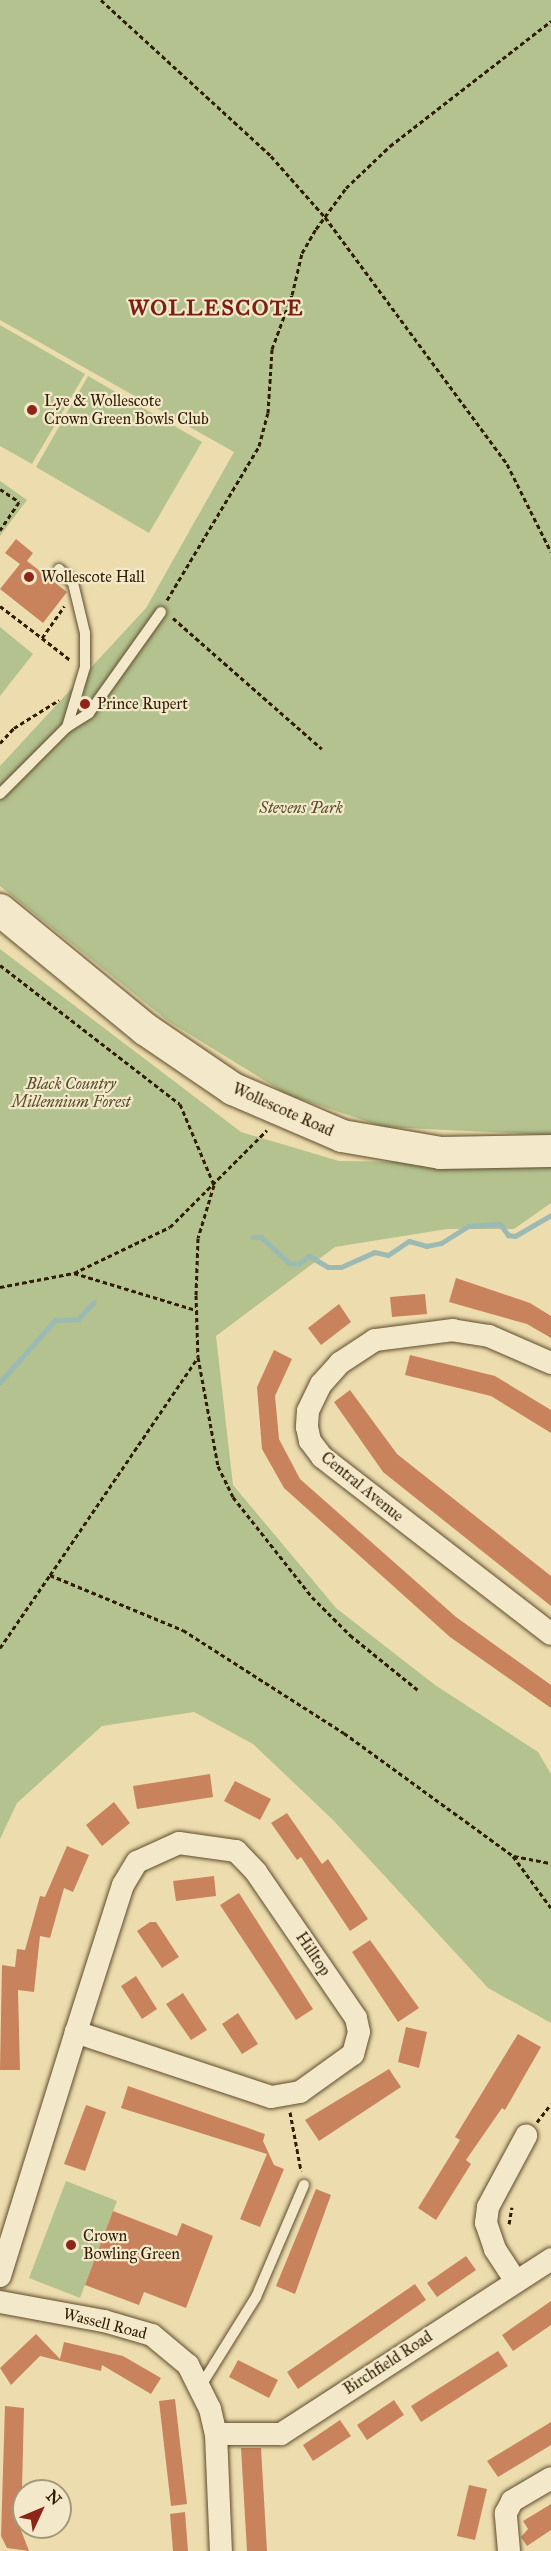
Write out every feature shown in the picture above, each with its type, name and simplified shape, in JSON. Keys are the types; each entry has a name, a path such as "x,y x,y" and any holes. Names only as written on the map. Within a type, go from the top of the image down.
{"street":[{"name":"Wollescote Road","path":"0,910 145,1029 232,1089 342,1136 440,1153 551,1151"},
{"name":"Central Avenue","path":"551,1363 526,1349 489,1336 453,1330 375,1340 340,1363 321,1384 308,1411 307,1427 310,1441 321,1457 551,1634"},
{"name":"Hilltop","path":"0,2276 123,1885 137,1862 180,1843 236,1851 256,1872 358,2025 357,2046 353,2054 300,2091 286,2096"},
{"path":"76,2032 250,2092 286,2096"},
{"path":"514,2280 495,2249 486,2223 488,2206 526,2136"},
{"name":"Birchfield Road","path":"216,2434 280,2434 514,2280 551,2259"},
{"name":"Wassell Road","path":"0,2302 104,2321 152,2335 188,2365 200,2388 216,2434 221,2551"},
{"path":"509,2551 506,2513 512,2501 551,2478"}],"lane":[{"path":"59,569 75,591 85,633 84,671 67,728"},
{"path":"0,794 67,728 89,713 102,698 161,610"},
{"path":"200,2388 256,2297 304,2185"}],"path":[{"path":"101,0 271,156 325,217 507,464 551,552"},
{"path":"322,749 161,610 259,446 268,413 272,349 292,295 302,254 325,217 346,188 390,146 551,21"},
{"path":"0,489 19,502 0,530"},
{"path":"42,638 75,591"},
{"path":"0,606 84,671"},
{"path":"0,743 14,728 79,688"},
{"path":"0,965 180,1104 214,1185 198,1238 196,1310 198,1358 218,1466 233,1497 312,1597 350,1635 418,1690"},
{"path":"0,1287 74,1273 170,1227 262,1139 280,1109"},
{"path":"74,1273 196,1310"},
{"path":"0,1648 198,1358"},
{"path":"50,1575 183,1630 344,1733 513,1856 551,1908"},
{"path":"513,1856 551,1863"},
{"path":"286,2096 304,2185"}],"green space":[{"name":"Stevens Park","path":"0,0 551,0 551,1135 384,1127 288,1095 168,1021 0,886 0,766 146,608 234,452 0,320"},
{"name":"Lye & Wollescote Crown Green Bowls Club","path":"0,325 85,374 32,464 0,446"},
{"path":"88,376 202,442 149,533 36,467"},
{"path":"0,481 27,500 0,536"},
{"path":"0,627 33,654 0,696"},
{"name":"Black Country Millennium Forest","path":"0,949 241,1132 339,1161 551,1164 551,1203 514,1229 447,1229 335,1247 216,1336 233,1485 336,1608 435,1685 538,1752 551,1774 551,2023 488,1988 332,1819 253,1744 194,1712 102,1726 17,1803 0,1839"},
{"name":"Crown Bowling Green","path":"66,2181 117,2201 80,2298 29,2278"}],"building":[{"name":"Wollescote Hall","path":"16,539 33,553 27,561 67,592 43,623 0,589 20,564 5,553"},
{"path":"456,1278 530,1303 551,1316 551,1338 527,1324 449,1302"},
{"path":"425,1294 427,1314 392,1317 390,1297"},
{"path":"339,1304 351,1322 321,1345 308,1328"},
{"path":"274,1350 292,1359 275,1396 279,1439 300,1479 456,1617 551,1685 551,1708 450,1637 284,1488 262,1449 257,1387"},
{"path":"410,1355 495,1376 551,1410 551,1433 491,1396 405,1375"},
{"path":"350,1390 397,1454 551,1576 551,1606 383,1472 334,1402"},
{"path":"210,1774 213,1797 137,1809 133,1786"},
{"path":"235,1781 271,1799 260,1820 224,1801"},
{"path":"114,1802 130,1823 102,1846 86,1825"},
{"path":"287,1813 322,1864 328,1859 368,1919 350,1931 301,1857 297,1860 271,1823"},
{"path":"67,1846 89,1855 73,1892 64,1888 50,1938 40,1936 34,1992 18,1990 20,2070 0,2070 2,1965 15,1967 17,1949 25,1950 40,1896 45,1897"},
{"path":"214,1876 216,1896 176,1901 173,1881"},
{"path":"239,1893 313,2009 296,2020 220,1905"},
{"path":"150,1922 156,1922 179,1957 162,1968 137,1931"},
{"path":"370,1940 419,2008 398,2022 352,1952"},
{"path":"136,1976 157,2009 142,2019 121,1986"},
{"path":"183,1993 207,2030 191,2040 166,2004"},
{"path":"238,2013 258,2044 242,2054 222,2024"},
{"path":"406,2027 427,2032 419,2068 398,2062"},
{"path":"518,2034 541,2047 505,2110 502,2108 466,2160 471,2164 436,2220 418,2208 460,2140 455,2137"},
{"path":"389,2069 401,2087 319,2141 305,2120"},
{"path":"128,2086 265,2134 263,2141 274,2165 284,2169 260,2227 240,2219 267,2154 121,2108"},
{"path":"86,2105 106,2112 85,2171 64,2164"},
{"path":"316,2189 331,2195 295,2294 276,2286"},
{"path":"113,2211 177,2236 182,2223 213,2236 186,2308 144,2292 139,2305 85,2285"},
{"path":"466,2256 476,2270 437,2297 427,2283"},
{"path":"415,2284 426,2300 298,2389 287,2372"},
{"path":"551,2301 551,2325 513,2351 502,2335"},
{"path":"36,2334 60,2359 64,2342 123,2356 161,2378 151,2394 102,2365 101,2371 40,2356 11,2385 0,2368"},
{"path":"498,2351 508,2366 421,2422 411,2406"},
{"path":"238,2360 278,2380 269,2398 229,2377"},
{"path":"175,2399 187,2504 171,2506 159,2401"},
{"path":"394,2400 404,2415 367,2440 357,2425"},
{"path":"5,2406 24,2408 22,2479 12,2479 12,2539 24,2539 29,2551 7,2548 1,2536"},
{"path":"340,2420 351,2436 313,2461 303,2445"},
{"path":"551,2422 551,2445 498,2477 487,2461"},
{"path":"241,2448 261,2448 267,2551 247,2551"},
{"path":"469,2485 487,2489 475,2540 457,2536"},
{"path":"551,2504 551,2530 527,2546 521,2537 528,2529 523,2521"},
{"path":"185,2512 188,2551 173,2551 170,2514"}],"waterway":[{"path":"253,1237 261,1237 289,1263 298,1264 309,1256 328,1267 341,1267 374,1252 388,1255 409,1241 426,1246 441,1243 468,1226 500,1224 508,1235 515,1236 551,1215"},
{"path":"0,1382 55,1320 78,1319 94,1302"}],"place":[{"name":"Lye & Wollescote Crown Green Bowls Club","path":"32,410"},
{"name":"Wollescote Hall","path":"29,577"},
{"name":"Prince Rupert","path":"85,704"},
{"name":"Crown Bowling Green","path":"71,2245"}],"district":[{"name":"WOLLESCOTE","path":"216,308"}]}
